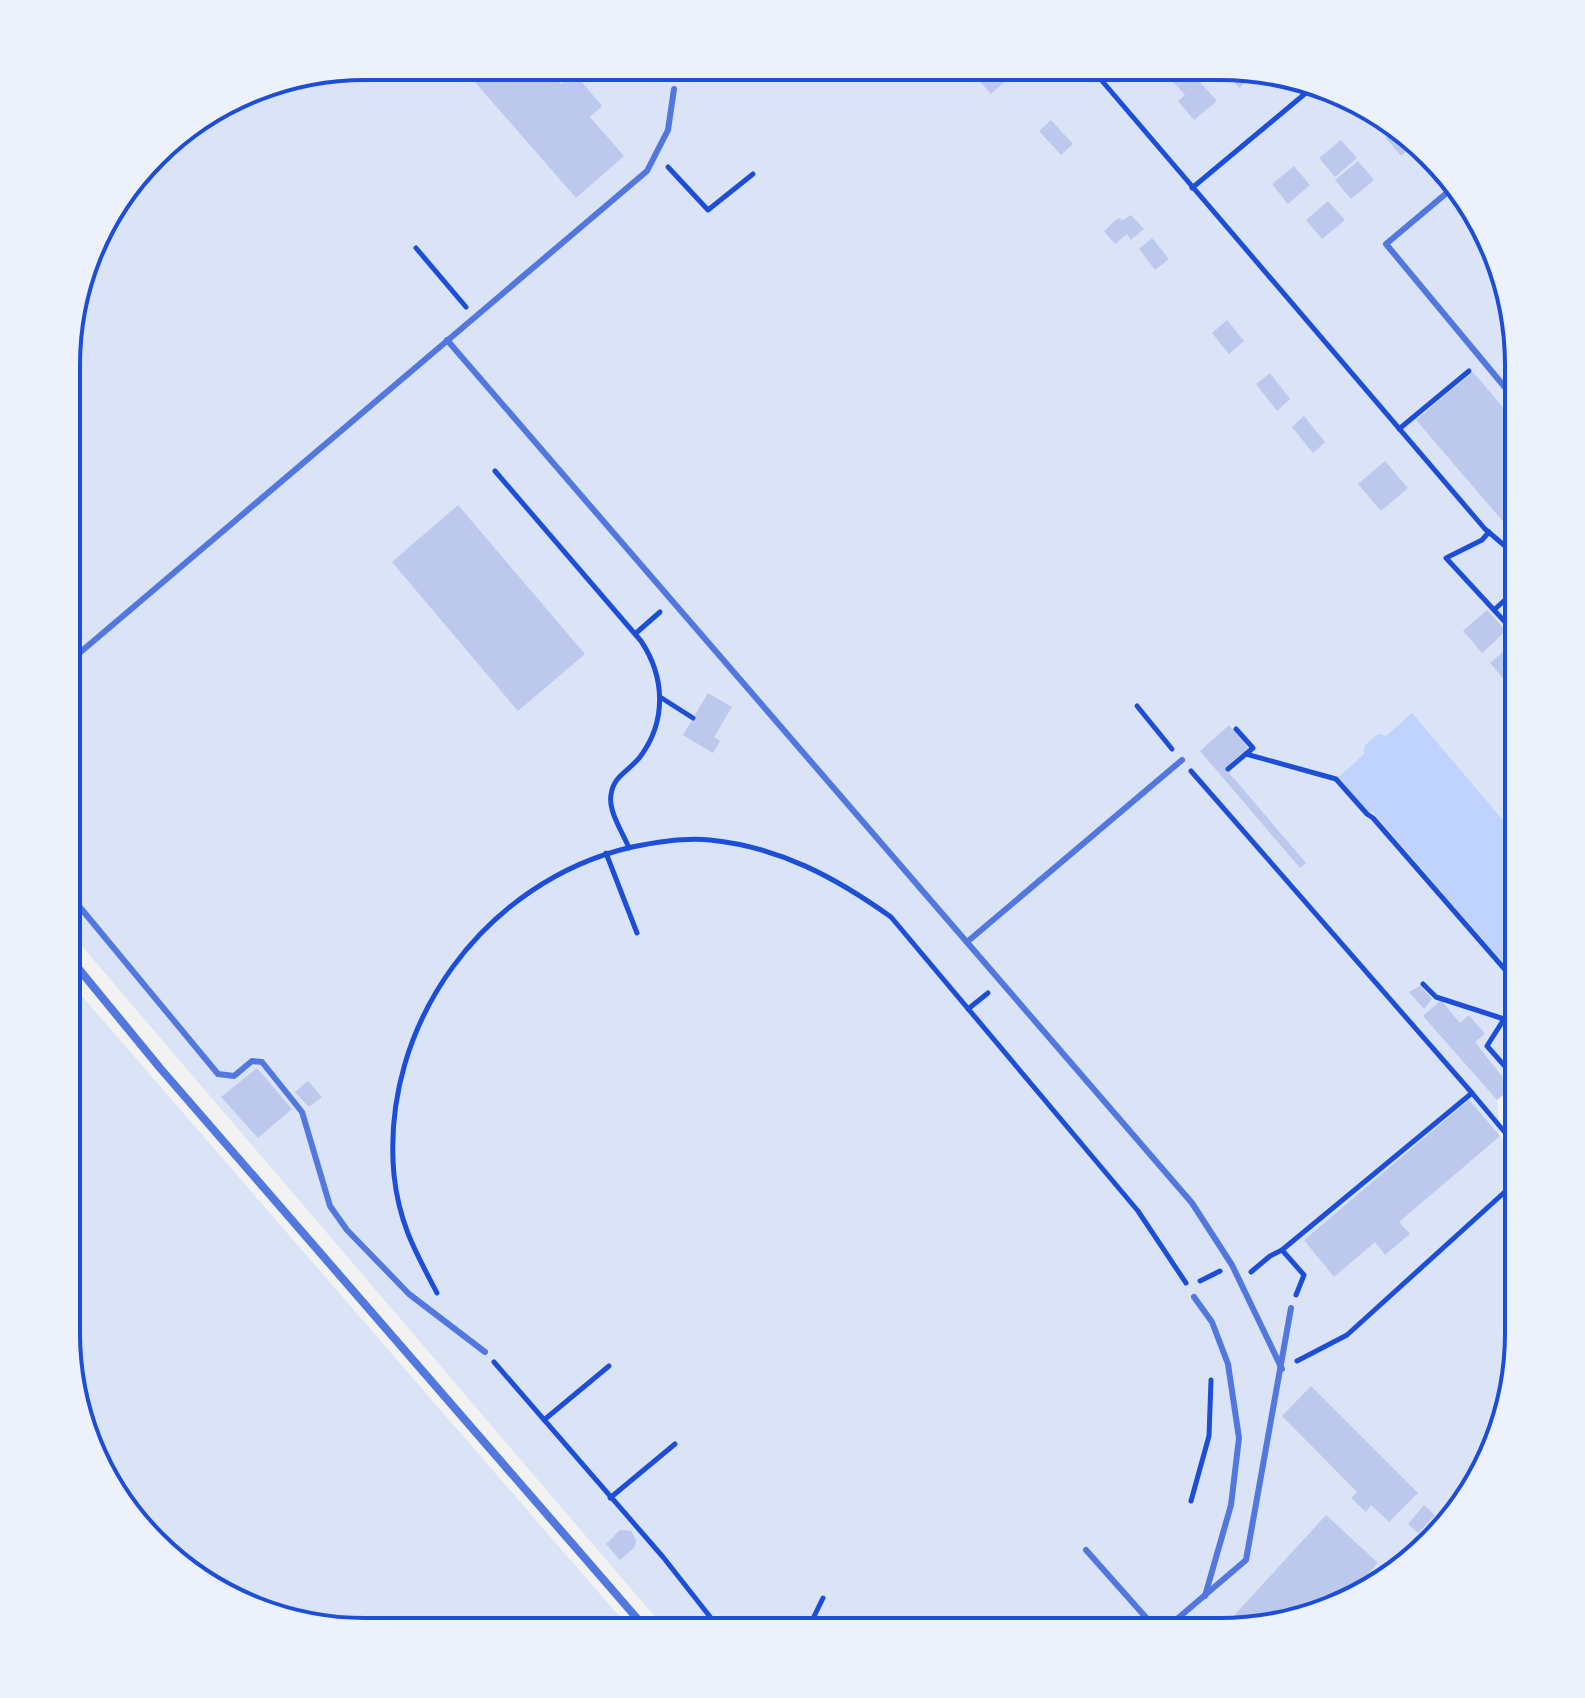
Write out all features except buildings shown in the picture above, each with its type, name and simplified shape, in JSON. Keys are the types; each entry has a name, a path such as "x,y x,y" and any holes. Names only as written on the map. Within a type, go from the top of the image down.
{"street":[{"path":"81,971 160,1068 636,1618"}],"lane":[{"path":"80,652 647,171 668,130 674,89"},
{"path":"1447,193 1386,244 1504,385"},
{"path":"447,340 1192,1203 1232,1265 1282,1369"},
{"path":"967,942 1182,760"},
{"path":"81,908 218,1074 234,1076 252,1061 262,1062 302,1112 330,1206 347,1230 409,1294 485,1352"},
{"path":"1194,1297 1212,1322 1228,1364 1239,1438 1231,1505 1205,1596"},
{"path":"1178,1617 1246,1560 1291,1308"},
{"path":"1086,1550 1147,1617"}],"path":[{"path":"1101,80 1399,429 1489,532 1504,545"},
{"path":"1192,188 1306,93"},
{"path":"647,171 670,167 708,210 753,174"},
{"path":"416,248 474,317"},
{"path":"1399,429 1483,359"},
{"path":"495,471 635,634 651,656 657,671 660,697 656,726 649,743 628,770 614,780 610,800 629,848"},
{"path":"1489,532 1482,540 1446,558 1504,621"},
{"path":"635,634 673,601"},
{"path":"1494,610 1504,601"},
{"path":"660,697 693,718"},
{"path":"1137,706 1505,1132"},
{"path":"1228,769 1253,748 1236,729"},
{"path":"1246,754 1336,779 1505,969"},
{"path":"443,1303 405,1231 394,1175 393,1129 400,1080 415,1029 438,985 473,941 512,902 556,874 606,853 654,842 707,839 758,848 806,865 851,889 891,917 1138,1211 1188,1287 1232,1265"},
{"path":"606,853 637,933"},
{"path":"968,1009 1001,982"},
{"path":"1423,984 1436,997 1504,1019 1487,1046 1505,1066"},
{"path":"1250,1273 1472,1093"},
{"path":"1282,1369 1347,1335 1505,1192"},
{"path":"1282,1250 1304,1275 1291,1308"},
{"path":"485,1352 663,1557 711,1618"},
{"path":"544,1420 609,1366"},
{"path":"1191,1501 1209,1436 1211,1367"},
{"path":"610,1498 675,1444"},
{"path":"814,1617 823,1598"}],"shaded area":[{"path":"1220,80 1276,85 1346,109 1378,128 1422,163 1457,207 1476,239 1490,273 1503,328 1505,1093 1497,1100 1500,1136 1505,1141 1505,1333 1500,1389 1476,1459 1434,1521 1393,1559 1346,1589 1276,1613 1239,1617 656,1618 81,945 80,365 85,309 109,239 128,207 163,163 207,128 239,109 273,95 328,82"},
{"path":"81,995 620,1618 365,1618 309,1613 273,1603 222,1580 163,1535 128,1491 109,1459 95,1425 82,1370"}],"water":[{"path":"1412,713 1504,822 1505,964 1339,777 1364,754 1364,746 1378,734 1386,736"}]}
